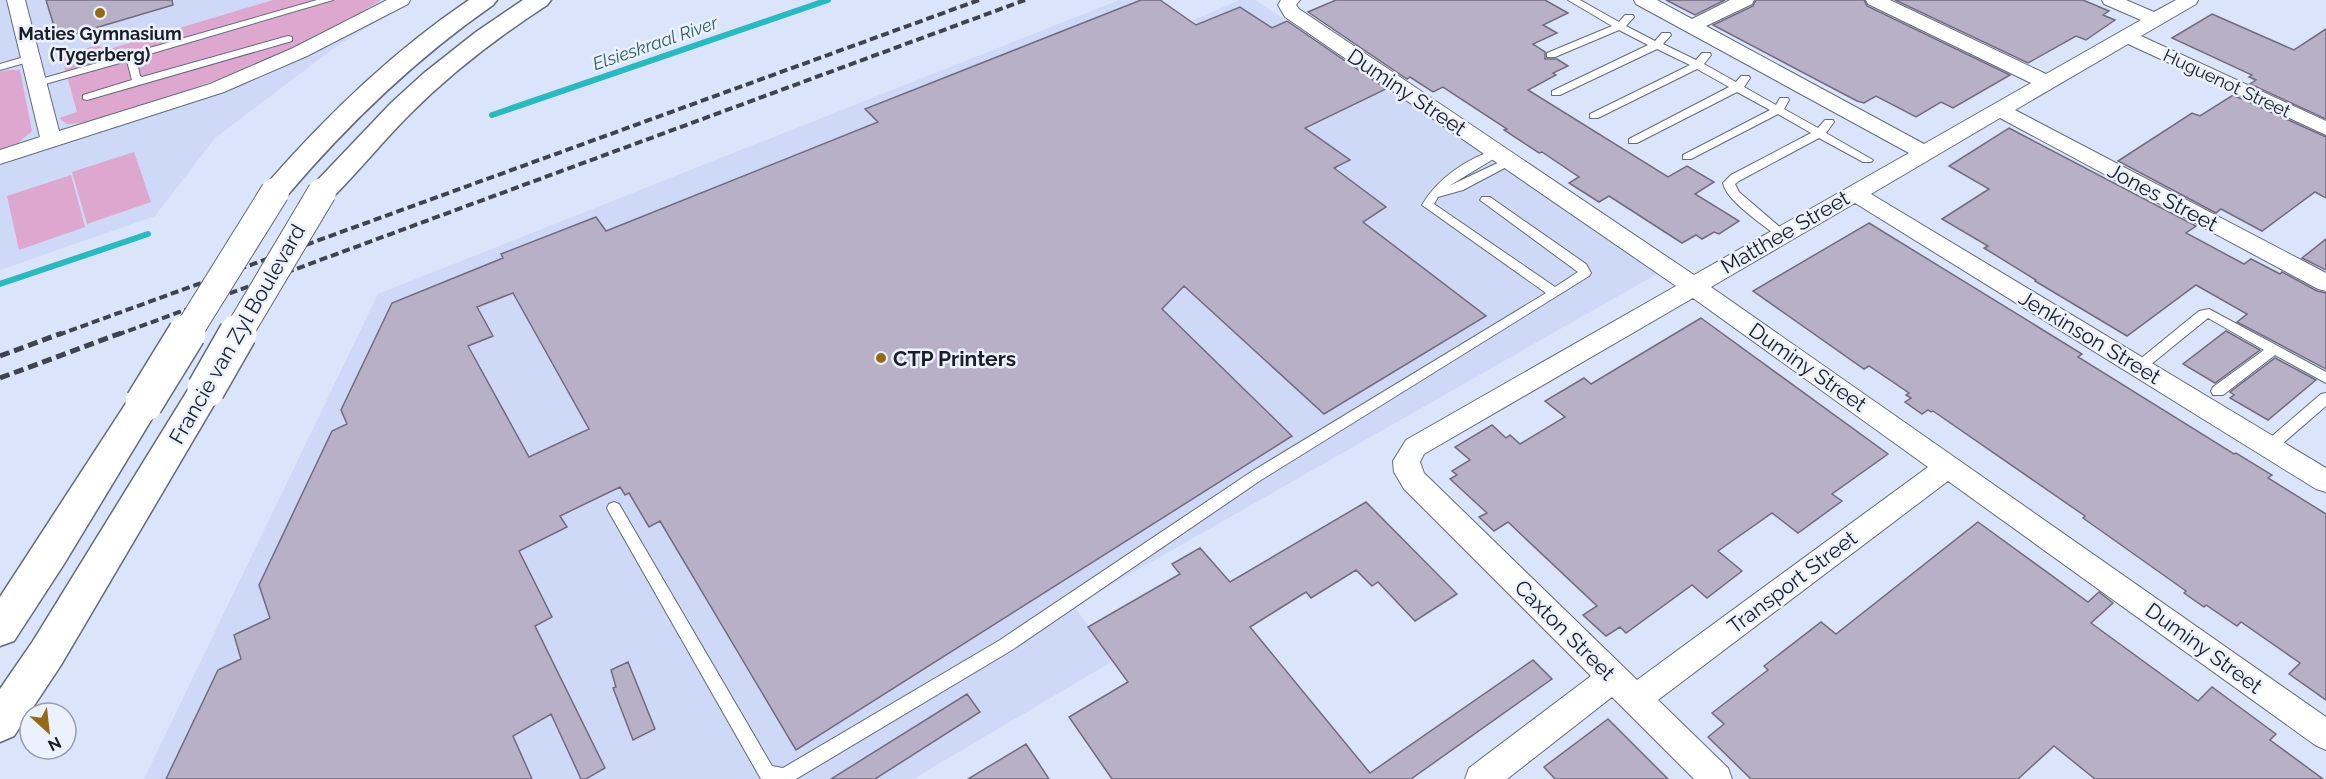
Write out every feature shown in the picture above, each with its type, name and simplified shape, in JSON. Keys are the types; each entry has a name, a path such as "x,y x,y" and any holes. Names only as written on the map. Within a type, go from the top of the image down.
{"main road":[{"name":"Francie van Zyl Boulevard","path":"0,629 51,553 275,192 343,115 390,71 485,0"},
{"name":"Francie van Zyl Boulevard","path":"0,723 47,653 322,192 402,107 446,67 539,0"}],"street":[{"path":"16,0 51,141"},
{"path":"0,157 217,88 300,52 352,26 381,7 399,0"},
{"path":"1643,0 1924,152"},
{"path":"1692,26 1745,0"},
{"path":"1875,0 2048,83"},
{"name":"Huguenot Street","path":"2111,0 2156,20"},
{"name":"Matthee Street","path":"1414,481 1408,472 1406,461 1415,447 1692,285 2129,37 2189,0"},
{"name":"Duminy Street","path":"1289,2 1292,13 1692,285 2326,735"},
{"name":"Huguenot Street","path":"2129,37 2326,129"},
{"name":"Jones Street","path":"2000,110 2326,283"},
{"name":"Jenkinson Street","path":"1854,193 2326,482"},
{"name":"Transport Street","path":"1481,779 1624,688 1949,466"},
{"name":"Caxton Street","path":"1414,481 1716,779"}],"lane":[{"path":"39,86 70,79 80,73 131,57 328,0"},
{"path":"1573,0 1657,45 1741,82 1867,160"},
{"path":"1551,55 1620,26 1629,17"},
{"path":"1556,93 1657,45 1666,35"},
{"path":"87,97 288,39"},
{"path":"1594,116 1698,65 1706,55"},
{"path":"0,67 31,57"},
{"path":"131,57 135,78 141,81"},
{"path":"1633,141 1741,82"},
{"path":"1687,157 1781,105"},
{"path":"1782,234 1735,195 1728,186 1735,178 1820,133 1829,122"},
{"path":"1503,157 1459,187 1432,195 1428,205 1555,293"},
{"path":"614,508 767,773 784,777 1006,645 1256,476 1585,273 1581,267 1486,200"},
{"path":"2139,367 2204,314 2210,313 2326,378"},
{"path":"2218,391 2274,349"},
{"path":"2269,447 2326,398"}],"shaded area":[{"path":"0,0 413,0 334,48 215,138 155,216 0,270"},
{"path":"273,0 381,0 310,40 274,57 199,86 84,123 67,124 59,118 77,112 62,58 65,55 97,45 106,50"},
{"path":"1119,0 1149,0 1182,25 1240,0 1255,0 1662,271 1074,606 1113,661 913,779 144,779 378,294"},
{"path":"20,70 32,131 17,144 0,151 0,72"},
{"path":"134,152 151,202 87,224 72,172"},
{"path":"71,175 85,227 19,250 7,196"}],"building":[{"path":"46,0 172,0 173,5 58,39"},
{"name":"CTP Printers","path":"1141,0 1160,0 1196,25 1240,7 1272,28 1287,21 1386,89 1305,128 1350,160 1334,168 1386,207 1363,222 1486,316 1324,414 1184,286 1162,309 1292,436 796,750 660,521 649,527 629,493 625,495 620,487 560,516 567,527 519,551 552,617 535,626 605,768 586,779 581,779 551,714 513,736 532,779 166,779 218,670 241,659 234,635 270,618 259,585 332,431 347,424 341,410 392,303 503,258 501,254 596,217 606,231 878,122 865,109","holes":["513,293 589,429 529,457 468,346 493,336 477,307"]},
{"path":"1336,0 1545,0 1568,13 1543,25 1557,33 1533,44 1545,52 1545,59 1557,59 1568,66 1528,90 1668,177 1687,166 1714,182 1695,194 1739,221 1719,234 1714,232 1702,239 1696,235 1682,243 1609,196 1599,202 1569,183 1579,177 1504,130 1507,129 1443,87 1433,92 1410,77 1407,79 1308,12"},
{"path":"1666,0 1725,0 1695,15"},
{"path":"1756,0 1864,0 1867,6 2010,75 1953,108 1941,102 1916,117 1876,96 1864,103 1857,101 1713,25 1753,6"},
{"path":"1895,0 2083,0 2109,11 2103,15 2115,20 2086,40 2076,36 2028,63"},
{"path":"2212,14 2294,50 2326,29 2326,119 2250,84 2256,80 2249,77 2252,75 2172,38"},
{"path":"2233,95 2326,137 2326,198 2315,192 2262,231 2221,209 2216,213 2118,161 2192,113 2200,116"},
{"path":"2009,128 2196,226 2186,233 2244,264 2251,259 2280,274 2282,272 2317,291 2326,293 2326,369 2237,322 2247,314 2196,285 2127,336 2035,281 1984,248 1988,246 1942,219 1989,189 1949,166"},
{"path":"1869,223 2082,354 2078,357 2234,454 2236,453 2272,475 2268,478 2326,514 2326,700 2289,674 2300,663 2241,622 2237,626 2206,605 2204,607 2184,593 2186,591 2083,518 2085,516 1933,411 1928,410 1922,414 1905,402 1911,398 1906,395 1909,393 1869,366 1864,369 1753,291"},
{"path":"2326,239 2326,270 2302,258"},
{"path":"1701,318 1888,454 1832,494 1842,501 1798,533 1772,513 1718,551 1742,571 1707,598 1692,585 1626,633 1620,627 1606,636 1583,615 1597,606 1508,522 1494,531 1479,517 1487,513 1450,479 1457,475 1452,471 1470,460 1455,447 1492,425 1506,438 1510,435 1520,444 1565,417 1545,401 1584,378 1591,384"},
{"path":"2226,331 2260,350 2215,383 2183,364"},
{"path":"2275,358 2316,380 2268,420 2230,398 2234,395 2230,392"},
{"path":"1366,502 1457,594 1415,621 1378,582 1372,586 1356,570 1311,598 1306,592 1250,627 1370,773 1533,660 1552,679 1411,779 1112,779 1069,717 1128,682 1088,627 1180,574 1172,564 1200,548 1230,582"},
{"path":"1978,522 2088,602 2099,592 2113,603 2091,623 2198,701 2212,687 2276,734 2270,740 2323,779 2095,779 2054,746 2018,779 1751,779 1708,737 1724,724 1712,713 1768,670 1764,666 1821,622 1836,634"},
{"path":"628,662 655,729 633,740 613,688 616,687 611,670"},
{"path":"967,694 980,712 875,779 831,779"},
{"path":"1608,719 1668,779 1555,779 1544,767"},
{"path":"1026,744 1049,779 968,779"}],"waterway":[{"name":"Elsieskraal River","path":"492,115 828,0"},
{"name":"Elsieskraal River","path":"0,284 148,234"}],"railway":[{"path":"58,335 979,0"},
{"path":"117,335 1025,0"},
{"path":"0,356 62,333"},
{"path":"0,378 121,333"}],"place":[{"name":"Maties Gymnasium (Tygerberg)","path":"100,13"},
{"name":"CTP Printers","path":"881,358"}]}
